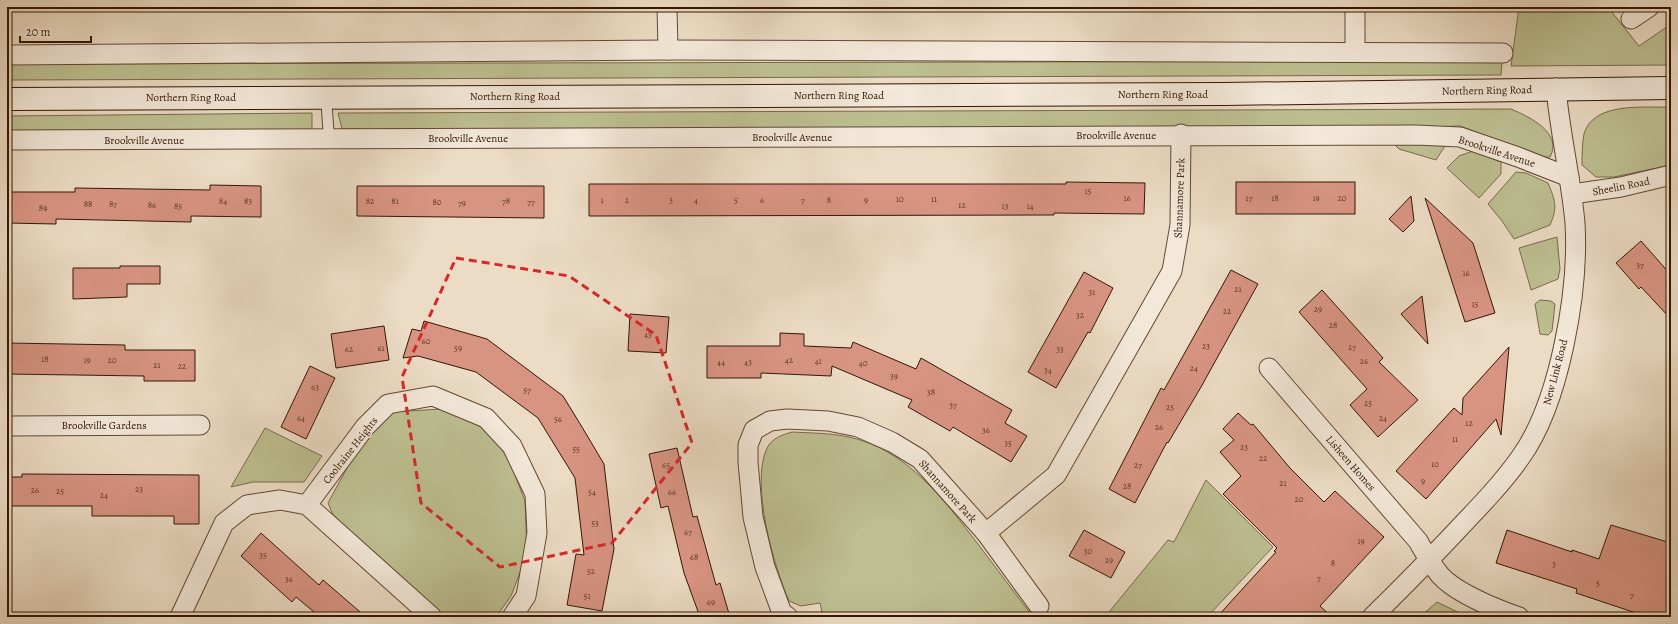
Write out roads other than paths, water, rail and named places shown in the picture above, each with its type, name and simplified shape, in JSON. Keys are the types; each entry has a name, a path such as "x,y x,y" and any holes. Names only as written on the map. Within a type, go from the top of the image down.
{"main road":[{"name":"Northern Ring Road","path":"7,99 326,96 1224,94 1556,88 1671,88"}],"street":[{"path":"667,7 668,50"},
{"path":"1355,7 1356,52"},
{"path":"1631,19 1650,7"},
{"path":"7,55 668,50 1503,53"},
{"name":"New Link Road","path":"1372,617 1429,560 1493,492 1521,457 1548,402 1564,339 1573,284 1575,224 1556,88"},
{"name":"Brookville Avenue","path":"7,140 1181,134 1363,136 1416,135 1460,137 1518,157 1570,186"},
{"name":"Shannamore Park","path":"986,533 1056,475 1172,271 1180,225 1181,134"},
{"name":"Sheelin Road","path":"1570,186 1621,187 1670,178"},
{"name":"Lisheen Homes","path":"1269,368 1418,541 1429,560 1442,576 1490,606 1519,617"},
{"name":"Coolraine Heights","path":"307,505 365,427 388,404 433,396 486,418 512,446 534,494 537,533 526,596 512,617"},
{"name":"Shannamore Park","path":"788,617 782,613 765,566 753,517 748,462 748,445 754,430 770,421 787,419 828,421 858,427 892,442 920,459 986,533 1039,606"},
{"name":"Brookville Gardens","path":"7,426 200,425"},
{"path":"180,617 224,523 247,505 280,500 307,505 432,617"}],"lane":[{"path":"326,96 329,139"}]}
